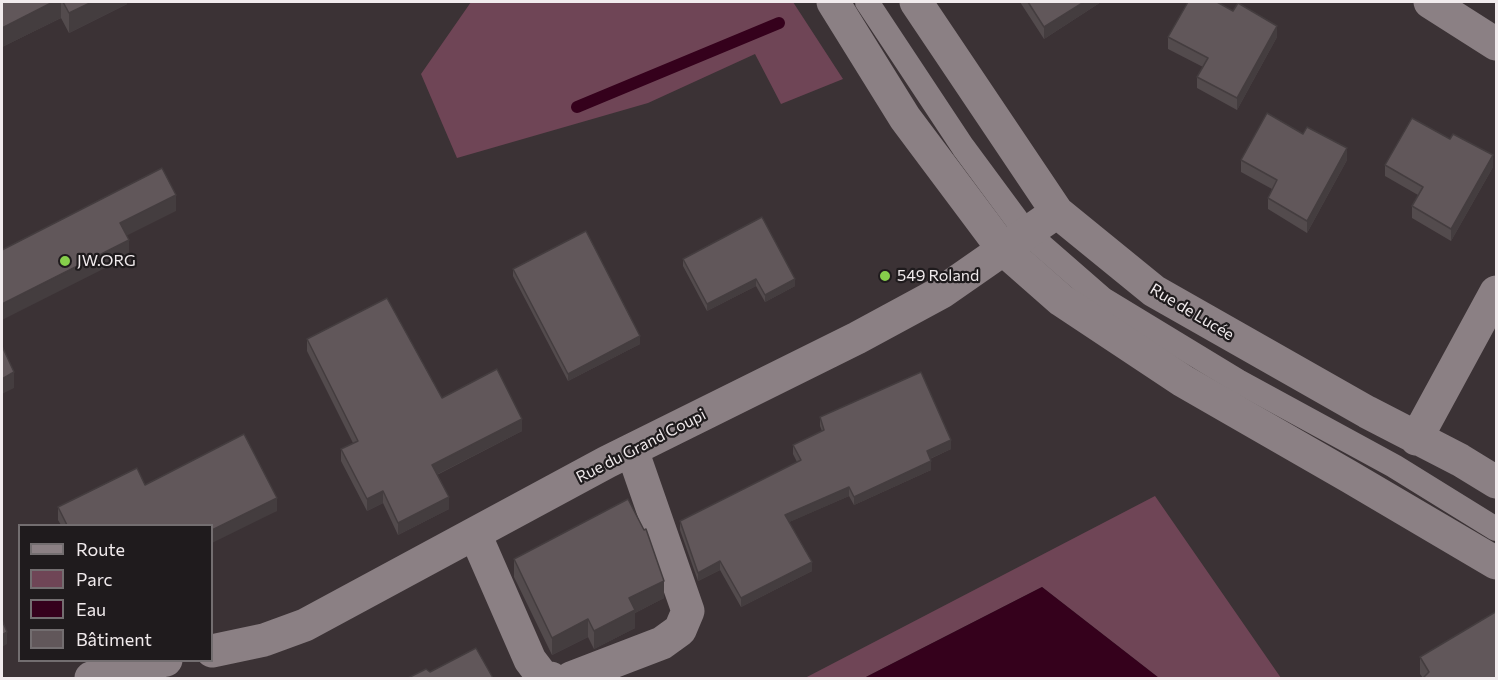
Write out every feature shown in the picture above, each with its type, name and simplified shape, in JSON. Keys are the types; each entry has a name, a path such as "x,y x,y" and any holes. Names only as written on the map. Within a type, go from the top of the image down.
{"street":[{"path":"832,2 905,118 1016,241 1061,300 1183,381 1497,563"},
{"name":"Rue de Lucée","path":"916,2 1057,212 1154,291 1416,439 1460,460 1497,482"},
{"path":"1430,2 1497,44"},
{"name":"Rue du Grand Coupi","path":"213,651 264,640 305,625 632,450 857,338 942,292 1057,212"},
{"path":"1416,439 1497,292"},
{"path":"571,678 662,643 680,630 688,611 632,450"},
{"path":"475,534 530,660 543,676 551,678"},
{"path":"91,678 156,662"}],"lane":[{"path":"867,2 963,147 1016,241 1103,299 1238,381 1394,466 1497,529"}],"green space":[{"path":"471,2 793,2 843,79 781,104 755,54 648,103 457,158 421,74"},
{"path":"1155,496 1281,678 1159,678 1042,587 864,678 805,678"}],"water":[{"path":"1042,587 1159,678 864,678"}],"building":[{"path":"2,2 53,2 2,28"},
{"path":"63,2 92,2 69,13"},
{"path":"1028,2 1084,2 1044,27"},
{"path":"1188,2 1217,2 1233,11 1238,3 1277,26 1237,98 1197,77 1208,58 1168,37"},
{"path":"1267,113 1303,134 1307,127 1347,148 1307,221 1268,198 1277,180 1241,160"},
{"path":"1412,118 1450,139 1453,134 1493,155 1451,229 1412,206 1423,187 1385,165"},
{"path":"162,168 176,195 120,223 129,240 2,304 2,250"},
{"path":"762,217 795,279 765,295 756,279 707,304 683,259"},
{"path":"586,231 640,336 568,374 513,269"},
{"path":"387,298 442,398 497,369 522,419 432,465 449,497 398,523 383,491 367,499 341,449 358,441 307,339"},
{"path":"2,346 14,372 2,379"},
{"path":"921,372 951,440 927,451 931,461 854,497 849,487 785,515 812,562 741,598 720,561 698,573 680,521 801,460 793,445 824,430 820,417"},
{"path":"244,434 277,498 213,530 213,524 66,524 58,507 137,468 145,485"},
{"path":"628,499 644,530 646,529 664,581 629,598 635,610 594,631 588,619 552,638 514,559"},
{"path":"1497,611 1497,678 1423,678 1429,672 1420,657"},
{"path":"2,620 7,632 2,635"},
{"path":"476,648 493,678 408,678 426,669 430,672"}],"waterway":[{"path":"577,107 779,23"}],"place":[{"name":"JW.ORG","path":"65,261"},
{"name":"549 Roland","path":"885,276"}]}
